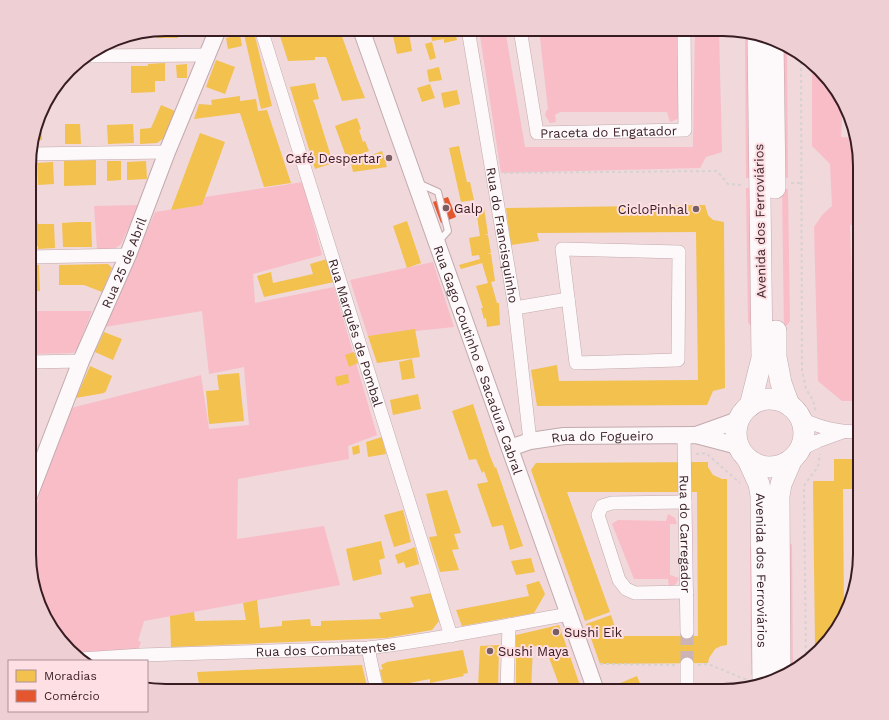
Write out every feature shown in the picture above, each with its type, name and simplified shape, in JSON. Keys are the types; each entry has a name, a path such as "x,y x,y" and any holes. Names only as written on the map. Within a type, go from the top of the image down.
{"main road":[{"name":"Avenida dos Ferroviários","path":"758,40 776,357 781,383 803,416 804,429 803,450 781,484 779,496 769,675"},
{"name":"Avenida dos Ferroviários","path":"769,676 761,495 758,484 736,437 736,428 744,413 762,358 767,184 774,46"},
{"path":"744,413 759,401 769,399 779,400 803,416"},
{"path":"743,453 758,466 769,468 781,466 803,450"}],"street":[{"name":"Rua 25 de Abril","path":"36,480 81,361 128,255 167,152 215,36"},
{"name":"Rua Marquês de Pombal","path":"263,36 451,636"},
{"name":"Rua Gago Coutinho e Sacadura Cabral","path":"363,36 594,684"},
{"name":"Rua do Francisquinho","path":"469,36 515,308 530,441"},
{"name":"Praceta do Engatador","path":"521,36 537,133 685,130 684,36"},
{"path":"97,56 208,55"},
{"path":"37,154 167,152"},
{"path":"562,248 680,252 678,360 576,363 568,299 562,248"},
{"path":"36,257 128,255"},
{"path":"515,308 568,299"},
{"path":"36,362 81,361"},
{"name":"Rua do Fogueiro","path":"690,436 744,413"},
{"path":"803,416 843,432 853,432"},
{"path":"803,450 843,432"},
{"name":"Rua do Fogueiro","path":"510,448 530,441 564,436 690,436 743,453"},
{"name":"Rua do Carregador","path":"687,632 686,502 690,436"},
{"path":"686,502 612,502 602,506 598,514 619,580 626,589 635,593 687,592"},
{"name":"Rua dos Combatentes","path":"90,659 368,648 451,636 569,614"},
{"path":"507,684 509,625"},
{"path":"368,648 376,684"},
{"path":"687,664 687,684"}],"path":[{"path":"801,62 802,370 806,389 813,400 816,411 803,416"},
{"path":"493,174 717,171 728,184 801,183"},
{"path":"803,450 820,453 818,467 804,488 806,654"},
{"path":"600,664 708,664 747,680 755,680"}],"shaded area":[{"path":"480,36 506,36 525,147 693,147 695,36 719,36 722,152 706,157 700,168 501,173"},
{"path":"540,36 678,36 680,118 670,122 667,112 560,112 555,115 556,122 550,123 545,115 548,109"},
{"path":"745,38 750,38 752,178 746,178"},
{"path":"781,50 787,53 788,178 783,178"},
{"path":"812,71 836,101 842,115 841,137 850,138 851,140 853,166 853,224 850,225 853,314 853,401 842,401 818,381 814,227 823,214 832,206 830,164 812,146"},
{"path":"303,182 322,255 253,274 255,303 334,287 377,435 348,446 349,459 238,479 237,539 324,526 340,585 144,621 138,641 141,642 138,650 80,652 68,640 49,612 40,588 36,563 36,508 49,462 71,408 201,375 209,429 249,425 244,367 209,374 202,311 104,327 155,212 202,205 205,197"},
{"path":"746,188 752,188 753,329 748,322"},
{"path":"782,189 788,189 790,321 784,329"},
{"path":"139,205 121,244 116,248 97,250 94,206"},
{"path":"433,262 454,327 368,336 350,280"},
{"path":"36,311 92,311 77,349 73,353 36,354"},
{"path":"668,514 675,518 677,524 670,524 670,575 679,578 676,584 669,587 668,579 634,579 612,524 618,520 666,521"},
{"path":"755,538 757,675 751,675 750,548"},
{"path":"786,539 792,545 793,663 787,667"}],"building: Moradias":[{"path":"178,36 178,38 157,38 157,37"},
{"path":"240,36 242,46 228,49 226,38"},
{"path":"244,36 255,36 272,106 261,109"},
{"path":"280,36 342,36 365,98 342,101 326,57 315,57 315,60 288,61"},
{"path":"393,36 410,36 412,51 397,54"},
{"path":"431,36 456,36 457,40 444,43 444,39 432,41"},
{"path":"432,42 436,58 430,60 425,44"},
{"path":"216,60 235,67 225,94 206,87"},
{"path":"165,63 165,81 155,81 155,92 131,93 131,66 148,66 148,64"},
{"path":"187,64 187,78 177,78 176,65"},
{"path":"439,67 442,80 429,82 427,70"},
{"path":"315,83 319,99 313,100 333,163 315,169 290,87"},
{"path":"430,84 435,98 422,102 417,88"},
{"path":"457,90 460,104 444,108 441,93"},
{"path":"240,96 240,101 256,99 258,111 267,110 291,183 264,187 240,113 194,119 199,104 212,105 211,100"},
{"path":"161,105 175,111 164,138 157,143 140,144 140,129 151,128"},
{"path":"357,118 361,129 359,130 363,142 365,141 369,151 347,159 335,126"},
{"path":"65,124 80,124 81,144 65,144"},
{"path":"133,124 134,143 108,144 107,125"},
{"path":"42,128 42,140 39,140"},
{"path":"200,133 225,142 202,205 171,210"},
{"path":"459,146 467,182 470,182 474,200 461,202 449,148"},
{"path":"382,151 387,167 353,172 351,163"},
{"path":"96,160 96,185 64,186 64,161"},
{"path":"107,161 121,161 121,180 107,181"},
{"path":"146,161 147,179 127,180 127,162"},
{"path":"53,162 54,184 38,185 37,163"},
{"path":"36,166 37,188 36,188"},
{"path":"705,205 708,215 713,220 724,222 725,388 713,391 707,405 537,406 531,370 557,365 559,381 698,380 696,232 537,233 539,241 511,245 506,208"},
{"path":"484,208 488,234 484,235 488,235 491,253 487,254 491,254 495,281 491,282 497,303 499,303 500,325 487,327 486,318 484,319 481,308 483,308 476,286 488,283 482,263 461,269 459,265 480,259 479,255 472,256 469,238 480,236 476,210"},
{"path":"36,219 38,224 54,224 55,248 38,249 38,246 36,246"},
{"path":"407,221 421,263 407,268 393,226"},
{"path":"91,222 92,247 63,247 62,223"},
{"path":"327,259 334,282 264,297 257,276 271,272 273,283 313,274 310,264"},
{"path":"108,264 112,268 102,292 84,285 59,285 59,265"},
{"path":"36,265 39,265 40,291 36,291"},
{"path":"415,329 420,357 377,363 368,336"},
{"path":"104,332 122,339 113,360 95,352"},
{"path":"354,352 358,363 349,367 345,355"},
{"path":"412,359 415,378 402,380 399,362"},
{"path":"90,366 112,376 106,391 104,393 76,398"},
{"path":"239,373 244,421 209,424 206,391 219,390 217,375"},
{"path":"348,374 349,383 337,386 335,377"},
{"path":"418,394 421,409 393,415 390,400"},
{"path":"473,404 490,456 495,468 496,467 523,546 510,550 503,525 492,527 477,484 488,482 484,471 482,473 476,459 469,460 452,411"},
{"path":"382,437 386,454 368,457 366,442"},
{"path":"359,445 360,453 353,455 352,447"},
{"path":"834,459 853,459 853,489 843,489 844,602 840,612 831,626 815,646 813,481 834,481"},
{"path":"708,462 708,467 713,475 722,479 727,479 727,645 715,649 709,658 708,663 600,664 586,624 611,615 618,636 698,636 697,492 567,492 610,612 585,621 531,470 536,463"},
{"path":"447,490 461,533 454,534 459,549 452,550 459,570 440,572 429,537 437,536 426,494"},
{"path":"403,510 411,542 394,547 384,515"},
{"path":"381,541 385,558 379,560 382,574 353,581 346,549"},
{"path":"415,547 419,564 406,568 404,562 398,564 395,555"},
{"path":"531,558 535,572 516,575 511,561"},
{"path":"539,581 545,594 534,613 462,626 456,610 529,596 526,585"},
{"path":"431,593 439,621 432,630 386,638 171,647 170,616 194,612 195,621 246,620 243,603 257,600 260,628 282,626 282,621 310,619 311,626 321,626 321,621 381,619 379,613 414,607 410,597"},
{"path":"559,625 580,684 559,684 545,647 533,646 531,684 516,684 516,635"},
{"path":"499,645 498,684 478,684 480,646"},
{"path":"463,650 468,673 463,674 464,676 430,683 430,679 404,684 383,684 380,670 383,669 381,665 387,662"},
{"path":"362,665 366,684 199,684 197,672"},
{"path":"637,676 640,684 618,684"}],"building: Comércio":[{"path":"448,197 456,217 441,223 433,202"}],"tunnel":[{"path":"687,632 687,664"}],"place":[{"name":"Café Despertar","path":"389,158"},
{"name":"Galp","path":"446,208"},
{"name":"CicloPinhal","path":"696,209"},
{"name":"Sushi Eik","path":"556,632"},
{"name":"Sushi Maya","path":"490,651"}]}
